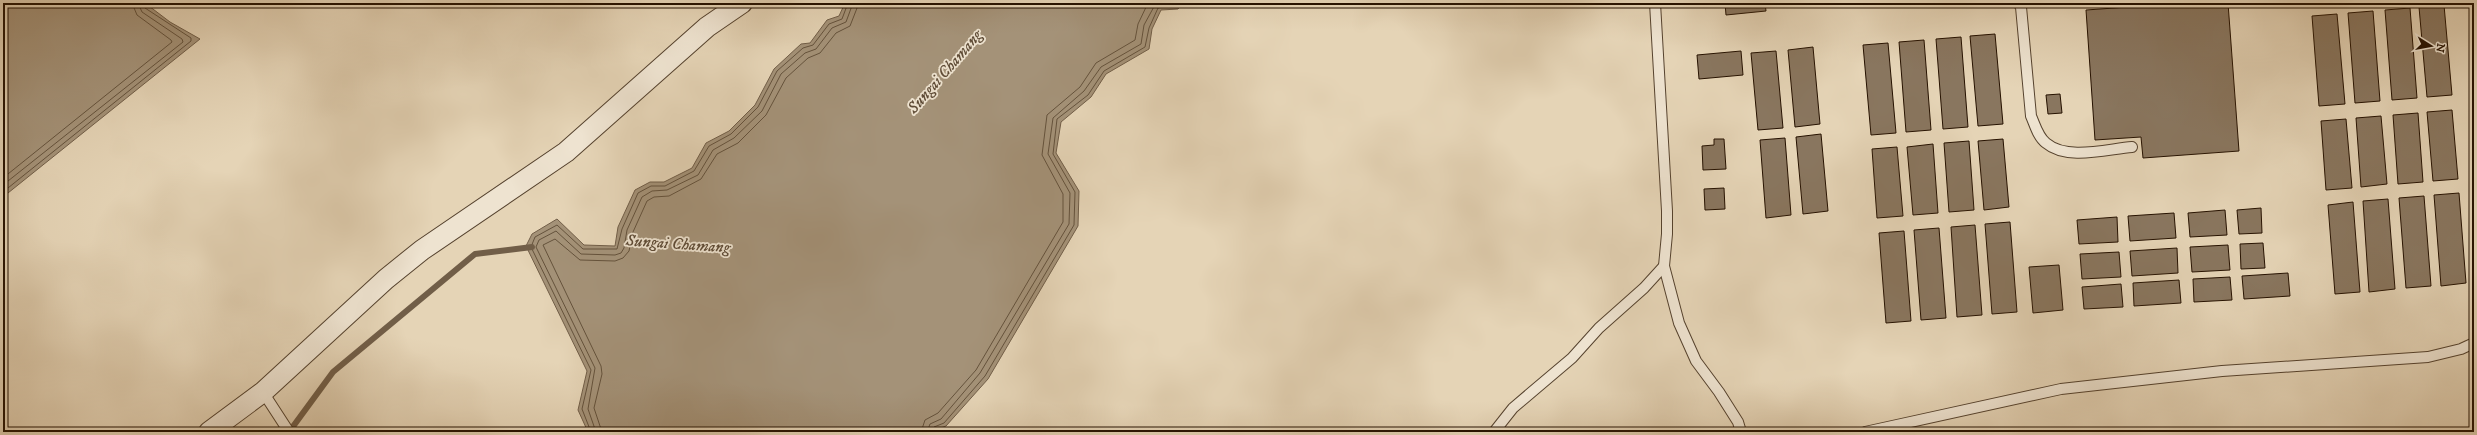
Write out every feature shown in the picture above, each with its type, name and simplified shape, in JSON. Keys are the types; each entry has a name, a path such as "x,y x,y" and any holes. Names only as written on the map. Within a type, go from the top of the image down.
{"street":[{"path":"209,432 263,392 386,279 422,250 566,152 707,27 742,3"}],"lane":[{"path":"1655,3 1667,211 1667,234 1664,266 1680,323 1696,361 1719,392 1738,422 1741,432"},
{"path":"2018,3 2021,7 2031,116 2037,132 2045,143 2054,149 2072,152 2132,147"},
{"path":"1494,432 1513,408 1572,358 1600,328 1644,288 1664,266"},
{"path":"1866,432 2061,389 2222,371 2428,357 2461,349 2474,343"},
{"path":"263,392 289,432"}],"water":[{"path":"3,3 145,3 170,22 200,39 3,197"},
{"path":"845,3 1183,3 1178,9 1161,10 1152,29 1149,49 1106,74 1091,97 1061,122 1056,153 1079,191 1078,226 988,379 946,426 931,432 588,432 578,410 587,371 526,246 532,234 557,219 584,245 615,246 618,227 635,190 650,182 664,182 692,168 706,143 729,131 755,105 774,69 801,44 810,43 827,20 839,16"}],"building":[{"path":"1725,3 1765,3 1766,11 1726,15"},
{"path":"2184,3 2228,3 2239,151 2143,158 2141,137 2095,140 2086,10"},
{"path":"2444,5 2452,95 2427,97 2419,7"},
{"path":"2410,8 2417,98 2392,100 2385,10"},
{"path":"2373,11 2380,101 2355,103 2348,13"},
{"path":"2337,14 2345,104 2319,106 2312,16"},
{"path":"1995,34 2003,124 1978,126 1970,36"},
{"path":"1961,37 1968,127 1943,129 1936,39"},
{"path":"1924,40 1931,130 1906,132 1899,42"},
{"path":"1888,43 1896,133 1871,135 1863,45"},
{"path":"1813,47 1820,124 1795,127 1788,50"},
{"path":"1741,51 1743,75 1699,79 1697,55"},
{"path":"1776,51 1783,128 1758,130 1751,53"},
{"path":"2060,94 2062,113 2048,114 2046,95"},
{"path":"2452,110 2458,179 2433,181 2427,112"},
{"path":"2418,113 2423,182 2398,184 2393,115"},
{"path":"2381,116 2387,184 2361,187 2356,118"},
{"path":"2346,119 2352,188 2326,190 2321,121"},
{"path":"1821,134 1828,211 1803,214 1796,137"},
{"path":"1785,138 1791,215 1766,218 1760,140"},
{"path":"1714,139 1724,139 1726,169 1703,170 1702,146 1714,145"},
{"path":"2003,139 2009,207 1984,210 1978,141"},
{"path":"1969,141 1974,210 1949,212 1944,143"},
{"path":"1933,144 1938,213 1913,215 1907,147"},
{"path":"1897,147 1903,216 1877,218 1872,149"},
{"path":"1724,188 1725,209 1705,210 1704,189"},
{"path":"2459,193 2466,283 2441,286 2434,195"},
{"path":"2424,196 2431,286 2406,288 2399,198"},
{"path":"2388,199 2395,289 2369,292 2363,201"},
{"path":"2353,202 2360,292 2335,294 2328,205"},
{"path":"2261,208 2262,233 2239,234 2237,210"},
{"path":"2225,210 2227,235 2190,237 2188,213"},
{"path":"2174,213 2176,238 2130,241 2128,216"},
{"path":"2117,217 2118,242 2079,244 2077,220"},
{"path":"2010,222 2017,312 1992,314 1985,224"},
{"path":"1975,225 1982,315 1957,317 1951,227"},
{"path":"1939,228 1946,318 1921,320 1914,230"},
{"path":"1904,231 1911,321 1886,323 1879,233"},
{"path":"2263,243 2265,268 2241,269 2240,244"},
{"path":"2228,245 2230,270 2192,272 2190,247"},
{"path":"2177,248 2178,273 2132,276 2130,251"},
{"path":"2119,252 2121,277 2082,279 2080,254"},
{"path":"2059,265 2063,310 2033,313 2029,267"},
{"path":"2288,273 2290,296 2244,299 2242,276"},
{"path":"2230,277 2232,300 2194,302 2193,279"},
{"path":"2179,280 2181,303 2134,306 2133,283"},
{"path":"2121,284 2123,307 2084,309 2082,287"}],"waterway":[{"name":"Sungai Chamang","path":"289,432 333,372 475,254 532,247"}]}
